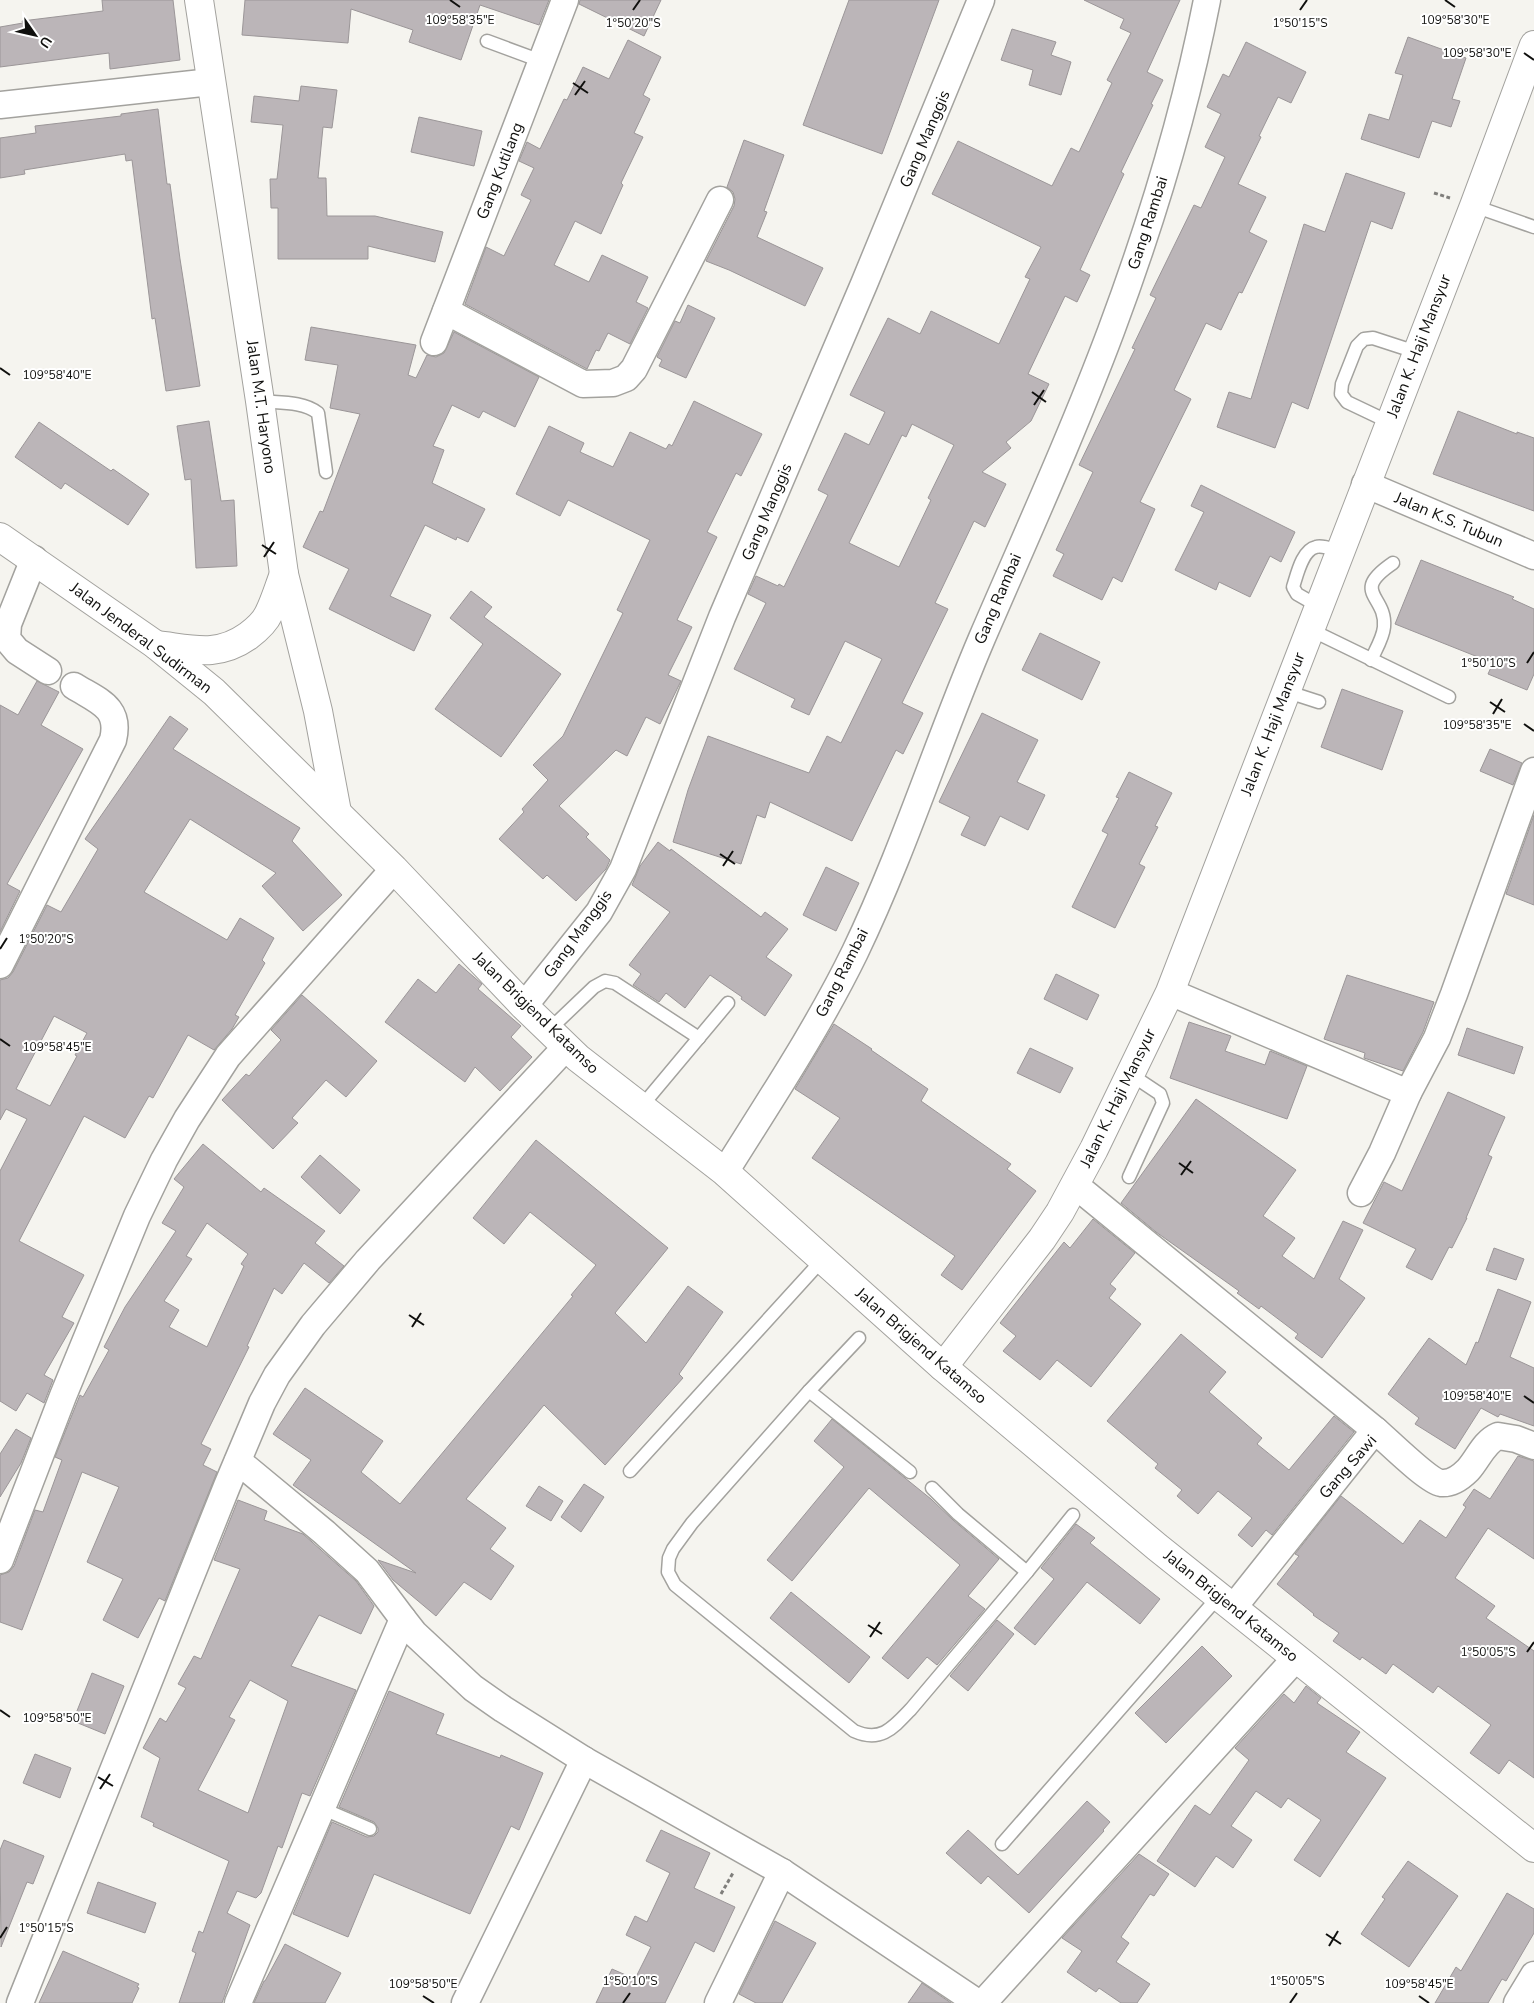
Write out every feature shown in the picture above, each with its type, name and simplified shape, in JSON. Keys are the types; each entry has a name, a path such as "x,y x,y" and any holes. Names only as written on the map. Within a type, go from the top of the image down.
{"main road":[{"name":"Jalan M.T. Haryono","path":"199,0 260,401 284,574 318,711 337,812"},
{"name":"Jalan K. Haji Mansyur","path":"943,1367 1042,1239 1075,1186 1170,992 1313,618 1474,206 1534,45"},
{"name":"Jalan Jenderal Sudirman","path":"0,537 156,645 214,692 337,812"},
{"path":"156,645 207,651 222,649 236,644 251,634 268,615 284,574"},
{"name":"Jalan Brigjend Katamso","path":"337,812 524,1006 578,1058 725,1172 823,1259 876,1317 943,1367 1086,1495 1226,1602 1534,1848"}],"street":[{"name":"Gang Kutilang","path":"434,342 565,0"},
{"name":"Gang Manggis","path":"524,1006 599,912 626,862 722,617 864,284 981,0"},
{"name":"Gang Rambai","path":"725,1172 833,996 857,947 886,880 966,676 1072,428 1110,334 1162,180 1185,96 1207,0"},
{"path":"0,105 210,82"},
{"path":"446,311 582,384 613,384 626,378 634,368 720,200"},
{"name":"Jalan K.S. Tubun","path":"1365,484 1534,556"},
{"path":"34,559 8,624 7,639 17,651 48,671"},
{"path":"0,965 113,740 116,727 114,717 107,706 74,686"},
{"path":"1361,1193 1436,1038 1454,994 1534,771"},
{"path":"0,1560 63,1396 137,1216 182,1127 228,1056 394,869"},
{"path":"1170,992 1408,1093"},
{"path":"20,2003 238,1461 262,1403 277,1375 313,1325 558,1038"},
{"path":"1075,1186 1375,1430"},
{"name":"Gang Sawi","path":"1226,1602 1375,1430 1427,1476 1442,1483 1451,1482 1461,1476 1488,1443 1498,1436 1516,1439 1534,1446"},
{"path":"238,1461 319,1528 367,1571 414,1633 473,1688 503,1710 584,1760 782,1872 978,2003"},
{"path":"238,2003 403,1619"},
{"path":"983,2003 1296,1658"},
{"path":"465,2003 584,1760"},
{"path":"718,2003 782,1872"},
{"path":"1517,2003 1534,1974"}],"lane":[{"path":"487,41 541,61"},
{"path":"1474,206 1534,227"},
{"path":"1389,422 1347,402 1341,394 1342,384 1357,346 1364,339 1373,338 1416,352"},
{"path":"260,401 300,405 312,408 318,413 326,472"},
{"path":"1372,660 1385,625 1383,615 1372,592 1373,581 1379,573 1393,564"},
{"path":"1313,618 1372,660 1449,697"},
{"path":"1285,691 1319,702"},
{"path":"558,1038 594,987 605,981 615,983 699,1038"},
{"path":"641,1106 728,1003"},
{"path":"1129,1177 1163,1102 1160,1094 1130,1074"},
{"path":"630,1471 823,1259"},
{"path":"859,1338 809,1391 692,1523 673,1549 669,1558 668,1572 675,1585 744,1643 854,1731 864,1736 872,1737 884,1734 895,1726 911,1709 1073,1515"},
{"path":"809,1391 910,1472"},
{"path":"932,1488 958,1514 1027,1572"},
{"path":"1002,1844 1226,1602"},
{"path":"321,1808 370,1829"}],"building":[{"path":"102,0 173,0 180,60 110,69 109,53 0,67 0,27 23,23 22,21 103,11"},
{"path":"245,0 549,0 539,25 480,5 461,60 409,42 413,30 351,9 348,43 242,35"},
{"path":"580,0 661,0 644,36 579,4"},
{"path":"849,0 939,0 882,154 803,125"},
{"path":"1084,0 1180,0 1147,72 1163,80 1121,172 1124,174 1080,270 1090,275 1077,302 1065,296 1028,374 1049,384 1031,421 1006,442 1011,448 982,472 1006,484 985,527 974,521 935,603 948,609 902,703 923,713 903,754 896,750 852,841 770,802 765,818 757,815 741,864 673,842 688,790 708,736 809,773 827,736 841,743 882,659 845,641 809,715 791,707 795,699 734,669 766,603 748,594 756,576 784,587 828,495 818,490 845,433 869,445 885,412 850,395 888,318 920,334 931,311 999,344 1030,279 1025,277 1041,247 932,194 958,141 1052,186 1071,148 1079,152 1112,83 1107,80 1131,33 1120,28 1124,19","holes":["912,424 954,445 928,498 931,500 899,567 849,543 902,435 906,437"]},
{"path":"1012,29 1056,42 1051,55 1071,62 1061,95 1029,85 1033,70 1001,60"},
{"path":"1408,37 1466,58 1452,99 1460,101 1451,127 1432,121 1419,158 1361,139 1369,114 1389,120 1403,75 1395,73"},
{"path":"628,40 661,57 643,95 650,99 634,133 643,137 621,183 623,185 601,234 575,221 554,265 589,282 602,255 648,277 636,302 648,308 630,344 608,333 599,351 596,350 587,369 465,304 486,247 504,256 531,200 521,195 534,168 519,161 527,142 540,149 564,99 567,100 583,67 609,79"},
{"path":"1246,42 1306,72 1291,103 1278,97 1238,184 1266,197 1249,232 1267,241 1242,293 1239,292 1221,330 1206,323 1174,390 1191,399 1140,502 1155,509 1122,582 1113,577 1102,600 1053,576 1064,554 1056,550 1093,472 1079,465 1135,349 1132,348 1156,298 1150,295 1194,205 1201,208 1225,157 1205,147 1221,114 1207,107 1223,74 1229,77"},
{"path":"301,86 337,90 332,128 323,127 318,178 326,178 327,216 375,216 443,232 435,262 368,246 368,259 278,259 278,208 271,208 270,179 277,179 283,125 251,122 254,96 299,101"},
{"path":"158,109 167,184 170,184 200,386 166,391 155,318 152,319 132,160 126,161 125,154 24,170 25,174 0,178 0,138 36,133 35,126 121,116 121,114"},
{"path":"419,117 482,131 474,166 411,152"},
{"path":"744,140 784,155 764,211 767,212 757,237 823,268 805,306 706,261 734,206 733,192 727,187"},
{"path":"1346,173 1405,193 1392,229 1371,221 1308,409 1292,402 1275,448 1217,427 1229,392 1251,399 1304,224 1325,232"},
{"path":"688,305 715,318 686,378 659,366 662,360 657,357 675,321 680,323"},
{"path":"311,327 416,345 408,375 416,378 427,355 436,357 444,353 454,332 539,377 515,427 483,411 479,418 452,405 433,446 444,450 432,483 485,509 468,542 457,537 456,540 425,525 390,596 431,615 414,651 329,609 349,569 303,547 320,511 323,512 360,414 330,408 338,365 305,360"},
{"path":"694,401 762,434 741,476 736,473 707,532 717,537 677,620 692,627 668,675 681,681 660,724 646,717 627,756 616,750 559,806 589,834 586,837 610,860 606,869 576,901 547,875 543,879 499,839 524,812 522,809 548,780 533,765 563,736 623,613 617,610 650,540 568,500 560,516 516,494 549,426 584,443 580,452 613,467 630,432 666,449 669,444 672,446"},
{"path":"1458,411 1517,434 1517,432 1534,438 1534,511 1433,474"},
{"path":"209,421 221,501 234,500 237,566 196,568 191,479 185,480 177,426"},
{"path":"39,422 111,471 113,469 149,494 128,525 65,483 61,489 15,457"},
{"path":"1201,485 1295,532 1281,562 1270,556 1250,597 1219,582 1216,590 1175,570 1204,512 1191,506"},
{"path":"1421,560 1514,597 1512,599 1534,609 1534,674 1527,690 1488,674 1493,663 1395,624"},
{"path":"471,591 492,607 484,617 561,674 501,757 435,709 483,644 450,618"},
{"path":"1040,633 1100,662 1082,700 1022,670"},
{"path":"37,681 59,692 41,725 83,749 7,884 20,891 0,932 0,705 18,715"},
{"path":"1342,689 1403,711 1382,770 1321,747"},
{"path":"982,713 1038,740 1017,782 1045,795 1028,830 1000,816 985,846 961,835 970,817 939,802"},
{"path":"170,716 188,729 173,749 300,828 292,841 342,895 303,931 262,886 276,873 190,819 144,892 227,940 240,918 274,938 262,960 265,963 235,1015 239,1017 232,1029 214,1050 188,1035 153,1098 149,1096 125,1138 84,1116 19,1241 84,1275 62,1317 74,1323 44,1375 53,1380 44,1403 27,1393 16,1411 0,1401 0,1171 27,1119 6,1109 0,1120 0,980 8,978 13,972 47,905 61,912 98,849 85,839","holes":["54,1016 87,1033 50,1106 16,1089"]},
{"path":"1490,749 1522,763 1513,785 1480,771"},
{"path":"1129,772 1172,793 1155,826 1158,827 1139,864 1145,867 1115,928 1072,907 1108,834 1102,831 1119,798 1116,797"},
{"path":"1534,815 1534,905 1506,894"},
{"path":"658,842 670,851 671,849 761,917 765,912 788,929 766,957 792,975 765,1016 710,975 685,1008 666,993 659,1002 633,985 641,974 629,965 670,912 632,885 640,866"},
{"path":"826,867 859,883 836,931 803,915"},
{"path":"459,964 482,984 478,989 521,1026 511,1037 532,1057 500,1091 475,1067 465,1082 385,1022 418,979 436,993"},
{"path":"1056,974 1099,995 1087,1020 1044,999"},
{"path":"1347,975 1434,1002 1423,1032 1403,1071 1364,1058 1365,1053 1324,1039"},
{"path":"302,995 377,1061 346,1097 326,1080 292,1118 298,1123 273,1149 222,1100 246,1074 249,1076 281,1040 271,1030"},
{"path":"1189,1022 1231,1036 1225,1051 1265,1065 1270,1051 1307,1066 1287,1119 1170,1078"},
{"path":"834,1024 928,1089 921,1101 1011,1164 1007,1169 1036,1191 962,1290 941,1275 955,1256 812,1158 840,1118 795,1089"},
{"path":"1467,1028 1523,1047 1514,1074 1458,1055"},
{"path":"1030,1048 1073,1068 1060,1093 1017,1073"},
{"path":"1448,1092 1505,1117 1488,1155 1492,1157 1467,1218 1452,1248 1449,1247 1432,1280 1406,1267 1416,1249 1363,1223 1384,1182 1402,1191"},
{"path":"1196,1099 1296,1170 1263,1216 1295,1238 1282,1256 1314,1279 1343,1221 1363,1230 1339,1279 1365,1298 1322,1358 1295,1338 1298,1334 1261,1306 1259,1309 1237,1293 1239,1291 1156,1232 1121,1203"},
{"path":"536,1140 668,1248 615,1313 646,1343 688,1286 723,1312 679,1374 683,1378 605,1465 544,1405 466,1499 506,1528 490,1549 514,1566 491,1600 464,1582 436,1616 393,1580 378,1560 416,1573 293,1485 311,1460 273,1434 305,1388 383,1441 361,1472 400,1504 573,1296 571,1295 596,1265 530,1212 504,1244 473,1218"},
{"path":"203,1144 261,1192 264,1188 325,1231 315,1243 344,1266 329,1283 304,1263 282,1294 274,1288 247,1346 249,1347 201,1444 211,1449 203,1465 217,1472 165,1601 159,1598 138,1638 103,1620 123,1579 87,1562 119,1487 82,1472 22,1630 0,1622 0,1575 9,1572 14,1566 35,1510 43,1512 62,1460 55,1457 80,1395 83,1397 109,1350 104,1347 125,1307 176,1231 162,1223 184,1187 174,1179","holes":["207,1223 248,1254 241,1264 244,1266 207,1347 169,1327 179,1310 164,1301 192,1259 186,1256"]},
{"path":"320,1155 360,1190 340,1214 301,1177"},
{"path":"1093,1219 1135,1253 1110,1284 1116,1289 1109,1298 1141,1324 1091,1387 1057,1360 1040,1380 1003,1351 1016,1336 1000,1323 1064,1242 1070,1248"},
{"path":"1494,1248 1524,1259 1516,1280 1486,1270"},
{"path":"1498,1289 1531,1302 1510,1357 1534,1368 1534,1426 1500,1414 1498,1417 1481,1408 1455,1449 1415,1424 1419,1418 1388,1394 1429,1338 1466,1365 1476,1342 1478,1343"},
{"path":"1181,1334 1226,1372 1209,1392 1262,1438 1257,1444 1289,1470 1334,1416 1354,1432 1272,1535 1266,1530 1252,1547 1238,1535 1252,1518 1218,1491 1198,1514 1177,1496 1182,1490 1155,1468 1158,1464 1107,1421"},
{"path":"832,1419 931,1499 999,1559 968,1596 985,1609 937,1665 927,1657 908,1679 882,1658 960,1565 869,1488 792,1581 767,1560 844,1467 814,1441"},
{"path":"16,1429 31,1438 21,1463 0,1497 0,1454"},
{"path":"1518,1456 1534,1461 1534,1559 1488,1528 1455,1578 1495,1606 1486,1618 1534,1651 1534,1778 1509,1760 1499,1774 1470,1753 1491,1725 1438,1686 1433,1693 1393,1664 1386,1674 1362,1657 1360,1660 1333,1641 1339,1633 1313,1615 1277,1584 1299,1556 1295,1554 1341,1496 1403,1544 1420,1520 1446,1538 1466,1507 1463,1505 1474,1489 1490,1499"},
{"path":"584,1484 604,1497 581,1532 561,1517"},
{"path":"539,1486 563,1501 551,1521 526,1506"},
{"path":"238,1500 267,1511 264,1520 303,1534 356,1581 374,1606 361,1634 319,1615 291,1666 356,1690 310,1796 302,1793 282,1848 278,1846 261,1893 256,1898 237,1891 227,1913 250,1925 222,2003 179,2003 196,1953 192,1951 199,1931 203,1933 229,1861 153,1826 154,1823 141,1817 160,1758 143,1748 160,1718 166,1722 186,1688 178,1684 194,1656 201,1659 240,1569 214,1560","holes":["250,1680 288,1701 248,1813 198,1790 235,1720 229,1717"]},
{"path":"1076,1524 1095,1538 1090,1543 1160,1599 1140,1624 1087,1582 1035,1645 1014,1628 1054,1579 1041,1568"},
{"path":"791,1592 870,1657 849,1683 770,1618"},
{"path":"997,1620 1014,1634 968,1691 950,1676"},
{"path":"1202,1646 1232,1676 1166,1743 1135,1713"},
{"path":"92,1673 124,1686 105,1734 73,1721"},
{"path":"1306,1686 1321,1698 1317,1703 1360,1732 1346,1752 1386,1778 1320,1877 1294,1860 1321,1820 1288,1798 1281,1808 1256,1791 1231,1826 1252,1840 1233,1868 1216,1856 1195,1887 1157,1861 1195,1805 1210,1815 1249,1760 1235,1748 1284,1694 1294,1703"},
{"path":"389,1691 444,1714 436,1734 500,1758 501,1755 543,1773 519,1830 511,1826 470,1914 374,1874 348,1937 293,1914 332,1822 367,1837 374,1836 378,1832 374,1822 339,1807"},
{"path":"35,1754 71,1768 60,1798 23,1783"},
{"path":"1087,1801 1110,1822 1104,1831 1029,1913 988,1876 981,1884 946,1853 968,1830 1018,1875"},
{"path":"661,1830 710,1853 694,1888 735,1907 714,1952 695,1942 665,2003 596,2003 612,1969 635,1979 651,1947 626,1935 635,1916 647,1922 670,1873 646,1861"},
{"path":"4,1840 44,1856 33,1884 27,1882 1,1947 0,1850"},
{"path":"1139,1854 1169,1874 1154,1896 1150,1894 1121,1937 1129,1943 1116,1962 1150,1984 1137,2003 1121,2003 1099,1988 1096,1992 1067,1972 1082,1951 1062,1938"},
{"path":"1408,1861 1458,1896 1409,1967 1361,1934 1385,1899 1382,1897"},
{"path":"98,1882 156,1903 145,1933 87,1913"},
{"path":"1507,1893 1534,1909 1534,1933 1506,1981 1502,1979 1488,2003 1435,2003 1456,1967 1461,1971"},
{"path":"775,1921 816,1943 782,2003 756,2003 739,1994"},
{"path":"285,1944 341,1973 325,2003 254,2003"},
{"path":"63,1951 139,1984 132,2003 39,2003"},
{"path":"922,1983 951,2003 908,2003"}]}
